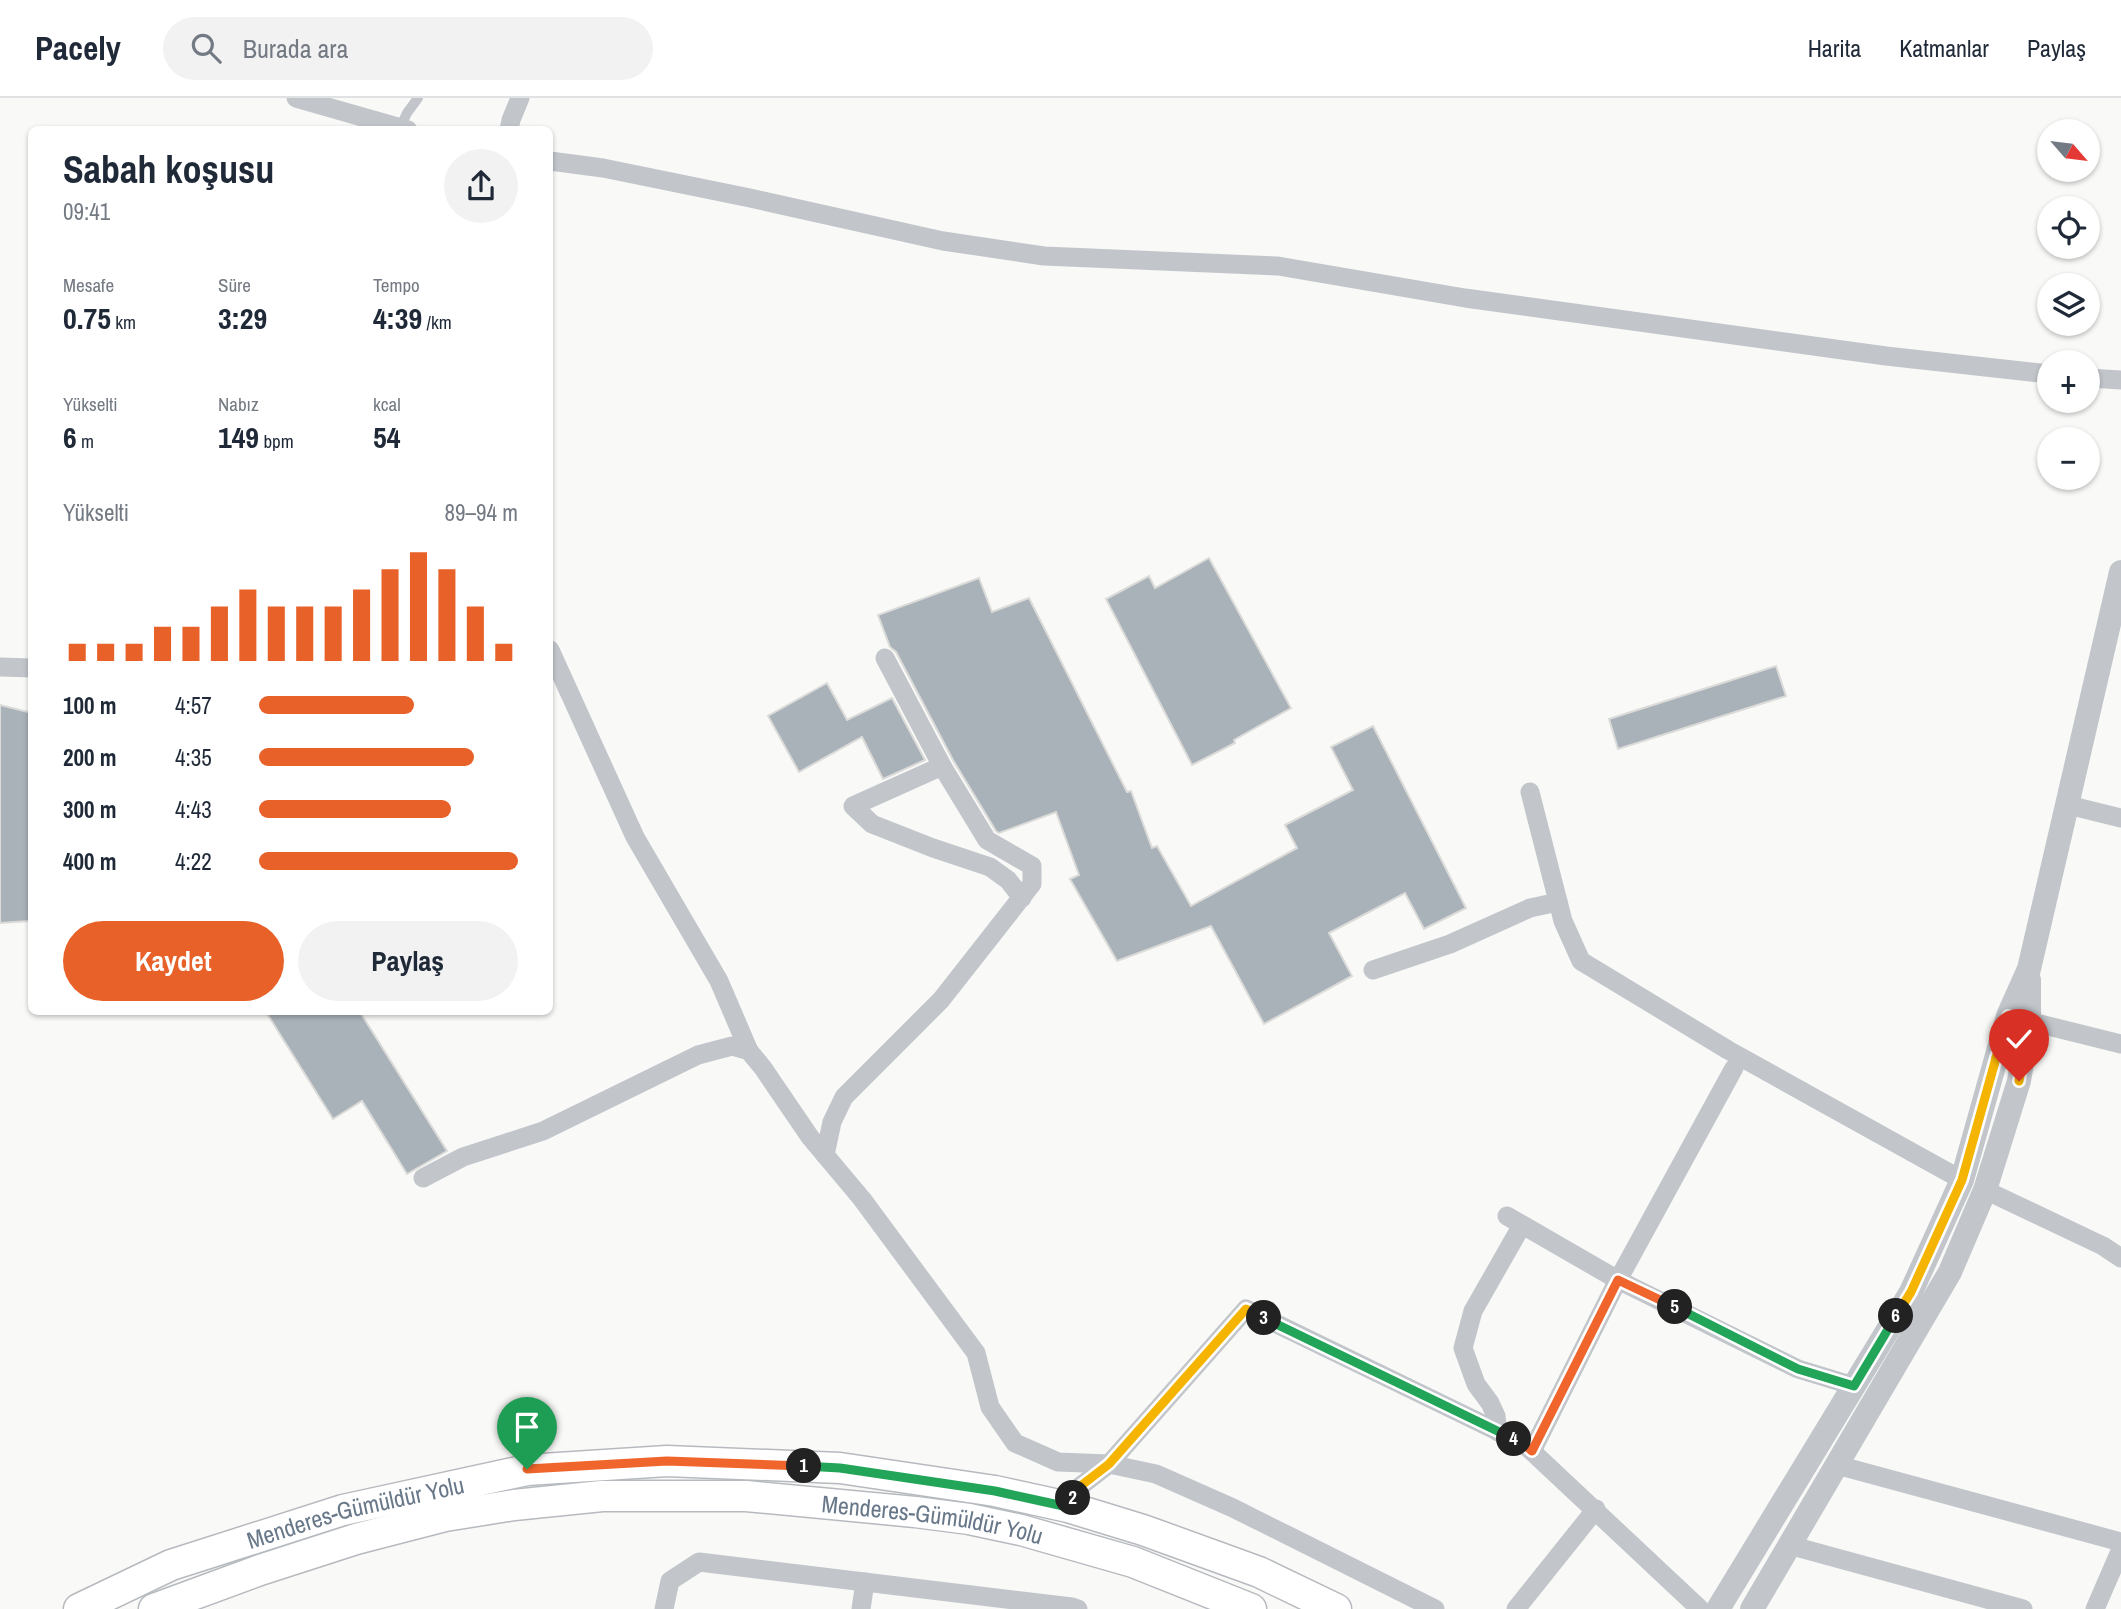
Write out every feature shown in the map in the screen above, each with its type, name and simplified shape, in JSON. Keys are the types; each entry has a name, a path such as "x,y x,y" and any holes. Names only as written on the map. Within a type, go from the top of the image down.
{"main road":[{"name":"Menderes-Gümüldür Yolu","path":"79,1609 171,1564 343,1510 527,1469 667,1461 840,1468 995,1491 1068,1507 1143,1530 1259,1572 1336,1609"},
{"name":"Menderes-Gümüldür Yolu","path":"154,1609 260,1570 356,1539 445,1516 514,1505 602,1496 746,1496 969,1519 1021,1530 1133,1562 1251,1609"}],"street":[{"path":"296,98 394,126"},
{"path":"509,126 520,98"},
{"path":"553,161 603,168 750,198 943,241 1044,256 1278,266 1520,305 1886,356 2037,372"},
{"path":"2100,379 2121,380"},
{"path":"1718,1609 1911,1292 1962,1180 2019,1018 2121,572"},
{"path":"553,657 635,837 719,981 749,1051 810,1137 862,1199 976,1353 990,1407 1015,1443 1058,1462 1109,1464 1156,1474 1233,1508 1436,1609"},
{"path":"825,1155 832,1122 844,1097 941,1000 1032,884 1032,866 986,840 942,766 885,658"},
{"path":"0,667 28,668"},
{"path":"942,766 853,806 872,824 990,867 1008,880 1021,898"},
{"path":"1530,792 1563,921 1581,961 1728,1050 1962,1180"},
{"path":"2068,805 2121,818"},
{"path":"1373,970 1450,944 1530,908 1558,902"},
{"path":"2019,1018 2121,1044"},
{"path":"1752,1609 1950,1272 1985,1190 2019,1081 2019,1018"},
{"path":"423,1178 463,1157 543,1131 698,1055 732,1046 749,1051"},
{"path":"1532,1451 1618,1280 1734,1068"},
{"path":"1985,1190 2103,1245 2121,1258"},
{"path":"1498,1432 1496,1416 1476,1384 1463,1348 1473,1311 1514,1221 1618,1280 1798,1369 1854,1386"},
{"path":"1068,1507 1078,1488 1109,1464 1246,1309 1524,1444 1700,1609"},
{"path":"1837,1465 2121,1542"},
{"path":"1516,1609 1595,1509"},
{"path":"1789,1545 2020,1608"},
{"path":"2095,1609 2121,1549"},
{"path":"664,1609 670,1581 699,1562 1074,1608"},
{"path":"861,1609 865,1582"}],"lane":[{"path":"405,126 407,113 418,98"}],"building":[{"path":"1209,558 1291,708 1234,740 1235,743 1192,765 1106,599 1149,576 1155,588"},
{"path":"979,578 992,612 1029,598 1127,792 1131,791 1152,848 1157,846 1191,906 1297,848 1285,825 1353,790 1331,747 1373,726 1466,908 1424,929 1405,893 1329,933 1352,976 1264,1024 1211,926 1117,961 1070,879 1079,875 1056,812 999,833 996,831 953,760 896,652 890,647 878,615"},
{"path":"1776,666 1786,696 1618,749 1609,719"},
{"path":"827,683 847,720 892,698 925,760 883,779 862,737 799,772 768,716"},
{"path":"0,705 28,712 28,921 0,923"},
{"path":"268,1015 362,1015 447,1151 407,1174 362,1101 333,1119"}],"route":[{"path":"527,1469 667,1461 840,1468 995,1491 1068,1507 1078,1488 1109,1464 1246,1309 1524,1444 1532,1451 1618,1280 1798,1369 1854,1386 1911,1292 1962,1180 2008,1016 2029,1021 2019,1081"}]}
